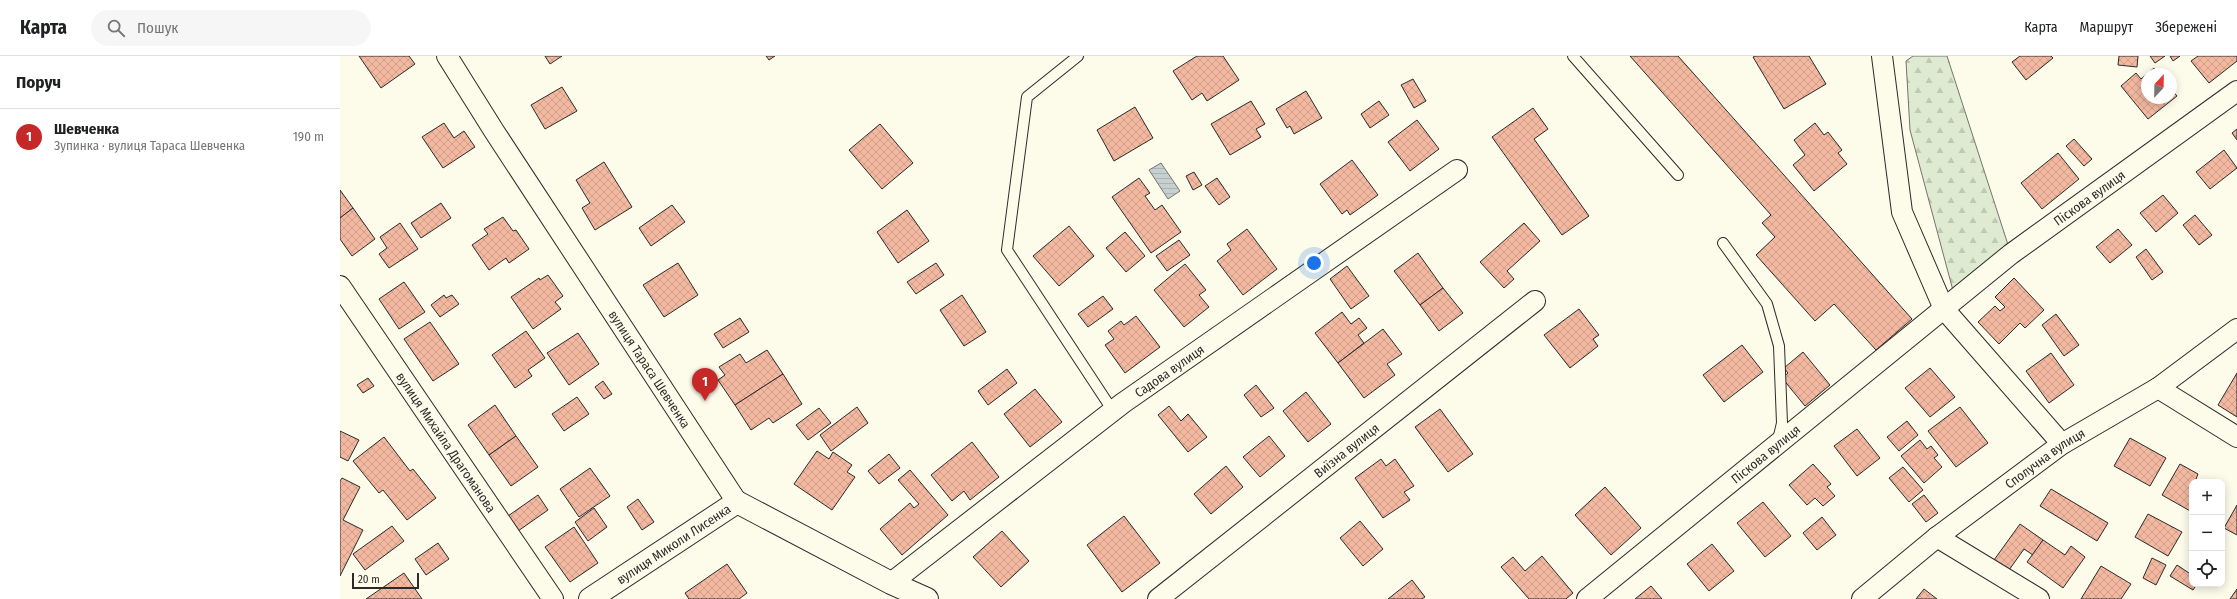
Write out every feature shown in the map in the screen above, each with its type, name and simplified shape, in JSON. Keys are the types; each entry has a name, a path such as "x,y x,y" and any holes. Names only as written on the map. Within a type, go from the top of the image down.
{"street":[{"name":"вулиця Тараса Шевченка","path":"448,56 494,131 737,502 891,583 926,599"},
{"path":"1882,56 1902,212 1944,309 2062,444"},
{"name":"Піскова вулиця","path":"1587,599 2011,254 2237,91"},
{"name":"Садова вулиця","path":"891,583 1113,411 1457,170"},
{"name":"вулиця Михайла Драгоманова","path":"340,286 553,599"},
{"name":"Виїзна вулиця","path":"1158,599 1535,301"},
{"name":"Сполучна вулиця","path":"1862,599 1937,537 2062,444 2158,388 2237,330"},
{"path":"2158,388 2237,437"},
{"name":"вулиця Миколи Лисенка","path":"590,599 737,502"},
{"path":"1937,537 2039,599"}],"lane":[{"path":"1078,56 1027,97 1007,250 1113,411"},
{"path":"1573,56 1678,175"},
{"path":"1723,243 1767,304 1779,346 1782,423 1776,446"}],"green space":[{"path":"1913,56 1947,56 2011,254 1955,298 1910,130 1906,61"}],"shaded area":[{"path":"1161,163 1180,191 1168,199 1149,170"}],"building":[{"path":"359,56 409,56 415,64 381,88"},
{"path":"545,56 562,56 550,64"},
{"path":"766,56 775,56 769,60"},
{"path":"1197,56 1223,56 1239,80 1207,101 1202,93 1192,100 1173,71"},
{"path":"1630,56 1678,56 1912,319 1876,350 1834,304 1815,321 1756,255 1775,237 1762,223 1771,215"},
{"path":"1809,56 1826,84 1784,109 1753,57"},
{"path":"2020,56 2051,56 2053,58 2026,80 2012,62"},
{"path":"2119,56 2138,56 2137,67 2118,65"},
{"path":"2150,56 2165,56 2155,63"},
{"path":"2170,56 2180,56 2173,61"},
{"path":"2198,56 2237,56 2237,61 2209,83 2191,61"},
{"path":"2136,73 2141,79 2141,104 2167,104 2148,119 2121,86"},
{"path":"1413,79 1426,101 1414,108 1401,85"},
{"path":"562,87 577,111 545,129 531,105"},
{"path":"1306,91 1322,118 1294,134 1290,126 1287,128 1276,109"},
{"path":"1251,101 1265,124 1256,129 1261,137 1230,155 1211,124"},
{"path":"1379,101 1389,115 1370,128 1361,114"},
{"path":"1135,107 1153,138 1114,161 1097,130"},
{"path":"1533,108 1548,129 1534,139 1589,216 1562,235 1492,137"},
{"path":"1417,120 1439,149 1410,171 1388,142"},
{"path":"444,123 454,138 464,131 475,147 443,168 422,137"},
{"path":"1815,123 1824,135 1828,132 1842,150 1838,153 1847,164 1814,191 1793,165 1805,155 1794,140"},
{"path":"880,124 913,163 882,189 849,150"},
{"path":"2237,129 2237,140 2232,133"},
{"path":"2074,139 2092,159 2084,166 2066,146"},
{"path":"2224,150 2237,168 2210,189 2196,172"},
{"path":"2058,153 2079,179 2042,209 2021,183"},
{"path":"1352,160 1378,195 1350,215 1347,210 1342,214 1320,184"},
{"path":"604,162 632,207 595,230 582,208 590,203 576,180"},
{"path":"1194,172 1202,185 1193,190 1186,176"},
{"path":"1139,178 1150,193 1145,196 1155,210 1162,205 1181,232 1151,253 1112,197"},
{"path":"1217,178 1230,197 1219,205 1205,186"},
{"path":"340,190 353,208 340,218"},
{"path":"2163,195 2178,213 2156,232 2140,213"},
{"path":"441,203 451,218 421,238 411,223"},
{"path":"672,205 685,222 651,246 639,228"},
{"path":"353,208 375,239 352,256 340,239 340,218"},
{"path":"907,210 929,241 898,263 877,232"},
{"path":"2195,215 2212,235 2199,245 2183,225"},
{"path":"503,217 513,231 516,230 529,249 509,263 506,258 489,270 472,245 488,234 484,229"},
{"path":"400,223 418,249 389,268 379,254 387,248 380,237"},
{"path":"1524,223 1540,241 1507,271 1514,279 1504,288 1480,262"},
{"path":"1069,226 1094,256 1059,286 1033,256"},
{"path":"1247,229 1277,269 1243,295 1217,261 1231,250 1227,244"},
{"path":"2118,229 2132,245 2110,263 2096,247"},
{"path":"1125,232 1145,256 1126,272 1106,248"},
{"path":"1179,240 1190,255 1167,271 1156,256"},
{"path":"2146,249 2163,272 2152,280 2136,257"},
{"path":"1418,253 1443,288 1420,305 1394,271"},
{"path":"678,263 698,295 664,317 643,285"},
{"path":"936,263 944,275 916,294 907,282"},
{"path":"1185,264 1206,290 1199,295 1209,307 1184,327 1154,290"},
{"path":"1347,266 1369,296 1351,309 1330,279"},
{"path":"548,275 563,296 555,302 561,309 533,329 511,297 539,278 540,280"},
{"path":"2014,278 2044,310 2025,328 2020,323 1999,344 1978,322 1995,306 2000,311 2005,307 1995,297"},
{"path":"404,282 425,312 399,329 379,299"},
{"path":"1443,288 1463,313 1439,331 1420,305"},
{"path":"444,295 446,298 452,295 459,304 440,317 431,305"},
{"path":"962,295 986,332 964,346 940,310"},
{"path":"1103,296 1113,309 1088,327 1078,314"},
{"path":"1579,309 1599,335 1593,339 1598,346 1570,368 1544,335"},
{"path":"1342,312 1351,324 1359,318 1367,328 1358,335 1364,343 1338,363 1315,333"},
{"path":"2056,314 2079,345 2064,356 2042,325"},
{"path":"1136,316 1160,347 1125,373 1105,345 1114,339 1108,331 1121,321 1124,325"},
{"path":"740,318 749,332 723,348 714,334"},
{"path":"430,322 459,364 433,381 404,339"},
{"path":"1383,329 1402,354 1387,364 1395,375 1364,398 1338,363"},
{"path":"526,331 545,358 528,370 532,376 515,388 492,355"},
{"path":"578,333 599,364 569,385 547,353"},
{"path":"1742,345 1763,372 1724,402 1703,375"},
{"path":"767,350 783,374 735,405 718,380 725,375 719,367 740,354 746,363"},
{"path":"1803,352 1830,385 1805,406 1782,378 1788,373 1784,368"},
{"path":"2051,353 2074,385 2049,403 2026,371"},
{"path":"1930,368 1955,397 1930,417 1905,388"},
{"path":"1007,369 1017,383 988,405 978,391"},
{"path":"2237,373 2237,417 2218,405"},
{"path":"783,374 802,404 773,423 769,418 751,430 735,405"},
{"path":"368,378 374,386 363,393 357,385"},
{"path":"603,381 612,394 604,399 595,387"},
{"path":"1256,385 1274,408 1261,417 1244,395"},
{"path":"1035,389 1062,422 1030,447 1004,414"},
{"path":"1306,392 1331,424 1308,442 1283,411"},
{"path":"577,397 589,414 564,431 552,414"},
{"path":"495,405 516,436 489,455 468,425"},
{"path":"1169,406 1181,421 1188,414 1207,437 1188,452 1158,415"},
{"path":"857,407 868,423 831,451 820,435"},
{"path":"1960,407 1988,443 1956,467 1928,431"},
{"path":"819,408 831,423 808,440 796,425"},
{"path":"1440,409 1473,454 1448,472 1415,427"},
{"path":"1907,421 1918,435 1899,451 1887,437"},
{"path":"1857,429 1880,458 1857,476 1834,446"},
{"path":"340,431 359,440 348,461 340,457"},
{"path":"516,436 538,467 511,486 489,455"},
{"path":"1269,436 1285,456 1260,477 1243,457"},
{"path":"384,437 410,471 413,469 436,498 407,520 383,490 379,493 353,461"},
{"path":"2130,438 2166,458 2150,486 2114,466"},
{"path":"1920,440 1927,449 1931,446 1938,455 1934,458 1942,467 1924,483 1901,456"},
{"path":"972,442 999,477 970,500 964,491 952,501 931,475"},
{"path":"817,451 829,459 833,452 852,465 847,472 855,477 832,510 794,484"},
{"path":"889,454 900,468 879,484 868,471"},
{"path":"1381,459 1386,466 1395,459 1414,486 1404,492 1410,500 1383,518 1355,478"},
{"path":"1813,464 1831,484 1827,487 1835,496 1823,506 1815,498 1807,505 1789,485"},
{"path":"2180,464 2198,474 2196,479 2189,479 2189,510 2162,495"},
{"path":"1226,466 1243,487 1211,514 1194,494"},
{"path":"1903,467 1923,490 1909,502 1889,478"},
{"path":"590,468 610,496 579,517 560,489"},
{"path":"910,470 948,515 902,555 880,529 910,503 914,508 919,504 898,480"},
{"path":"342,478 360,487 343,520 363,530 340,576 340,481"},
{"path":"1605,487 1641,528 1611,555 1575,515"},
{"path":"2051,489 2108,523 2097,541 2040,506"},
{"path":"538,495 548,510 518,531 508,516"},
{"path":"1924,495 1938,513 1926,522 1912,504"},
{"path":"638,499 654,522 642,530 627,507"},
{"path":"1763,502 1791,536 1765,557 1737,523"},
{"path":"2237,505 2237,535 2225,529"},
{"path":"594,508 607,527 588,541 575,522"},
{"path":"2148,514 2182,532 2168,556 2135,537"},
{"path":"1124,516 1160,563 1122,592 1087,545"},
{"path":"1822,517 1836,535 1817,550 1803,533"},
{"path":"1360,521 1383,549 1363,566 1340,538"},
{"path":"2020,524 2043,540 2033,555 2024,549 2009,570 1994,560"},
{"path":"392,526 404,541 365,570 353,554"},
{"path":"574,527 598,563 570,582 545,547"},
{"path":"1002,531 1029,561 1001,587 973,557"},
{"path":"2043,540 2065,555 2071,546 2085,557 2063,588 2027,562"},
{"path":"438,543 449,559 426,575 415,559"},
{"path":"1712,544 1734,571 1709,591 1687,564"},
{"path":"1542,556 1573,593 1566,599 1529,599 1501,567 1513,557 1525,571"},
{"path":"2152,558 2166,565 2156,585 2143,578"},
{"path":"727,564 747,593 739,599 689,599 685,593"},
{"path":"2177,565 2189,573 2189,587 2195,587 2193,590 2170,576"},
{"path":"2101,566 2131,584 2121,599 2081,599"},
{"path":"404,573 422,599 366,599"},
{"path":"1412,580 1425,597 1422,599 1388,599"},
{"path":"1651,586 1662,599 1635,599"},
{"path":"1924,589 1937,599 1916,599"},
{"path":"2237,589 2237,599 2230,599"}],"place":[{"name":"Шевченка","path":"705,401"}]}
